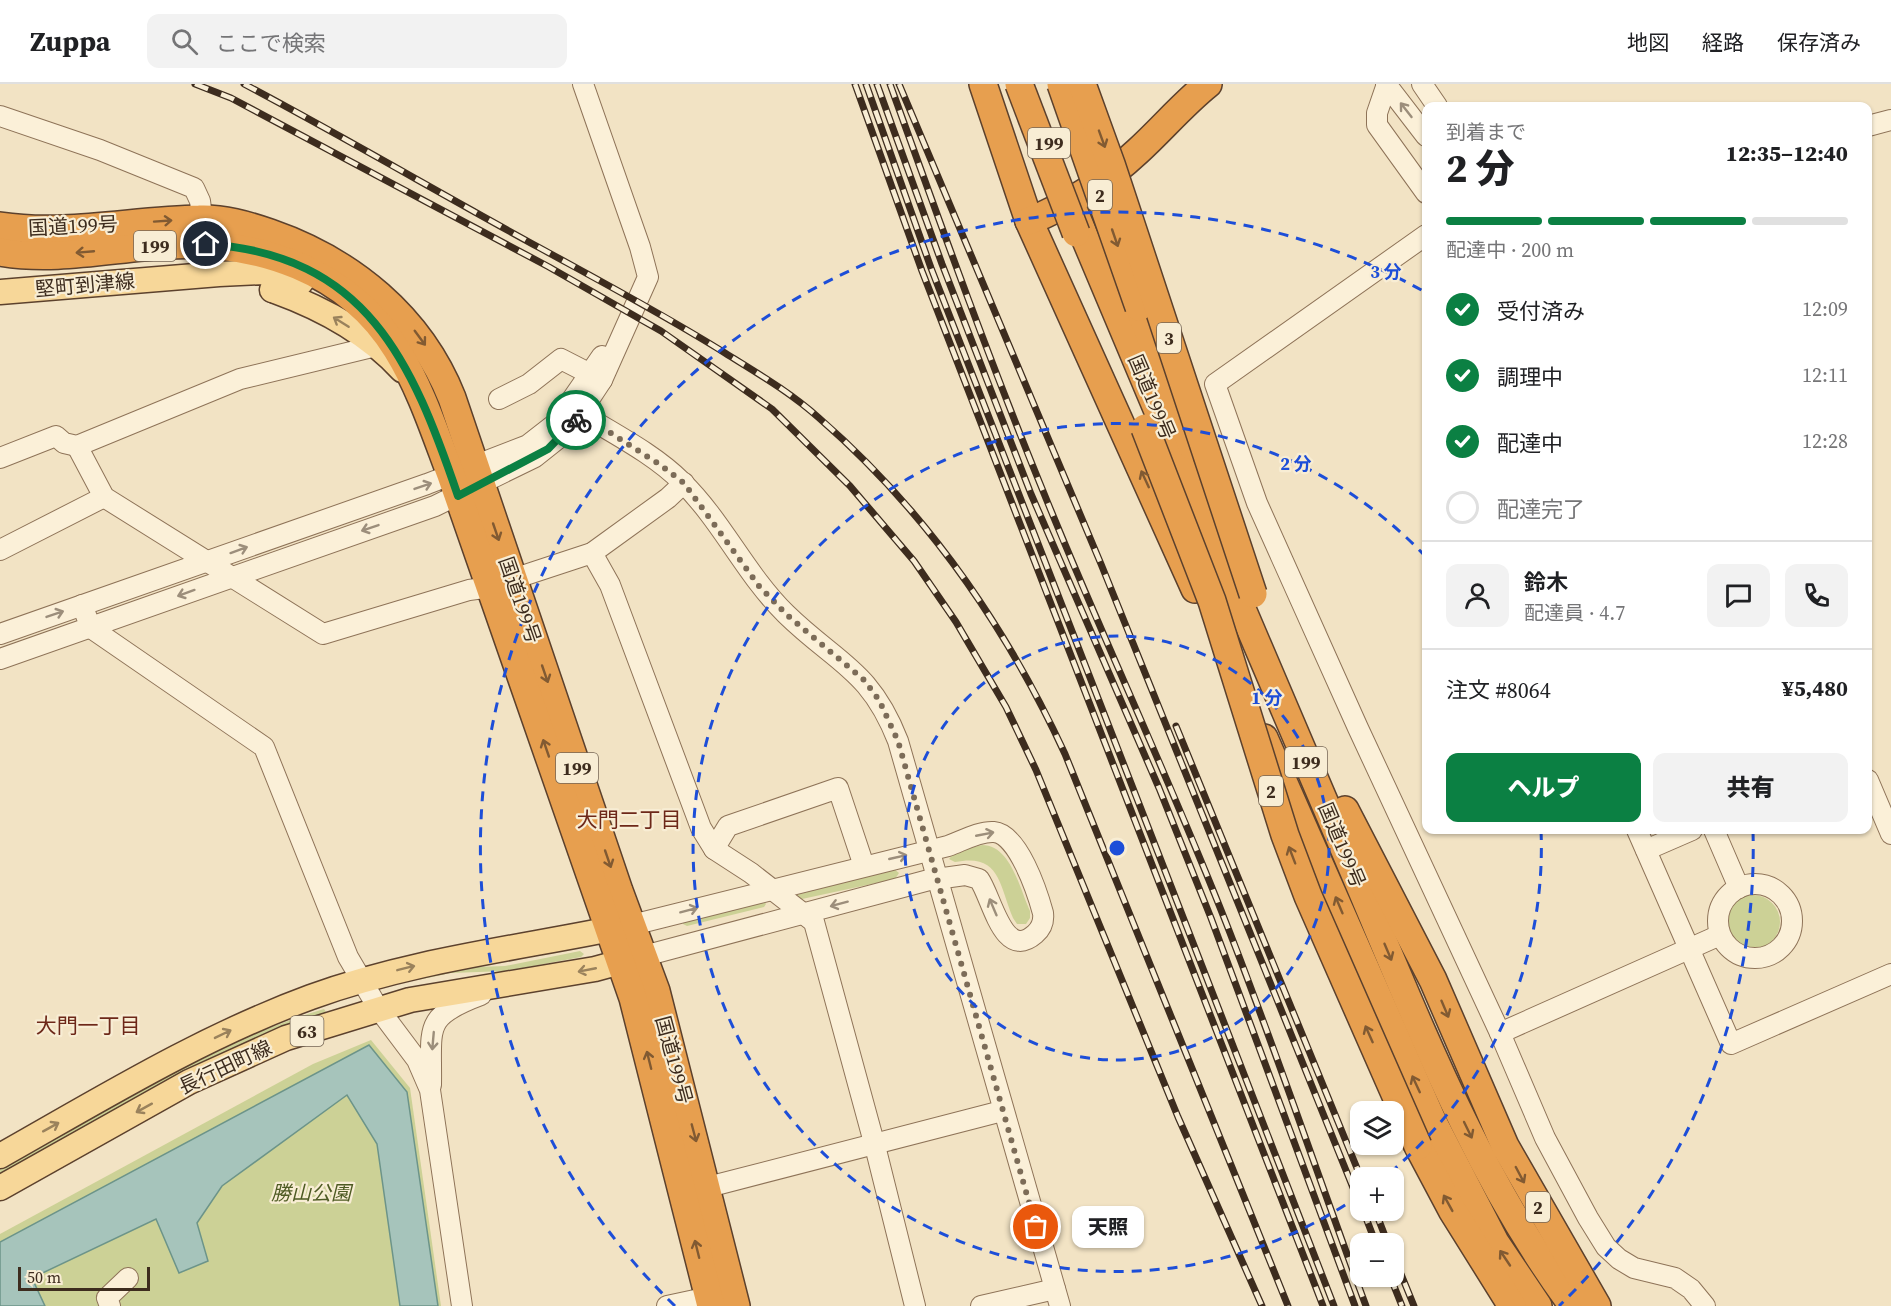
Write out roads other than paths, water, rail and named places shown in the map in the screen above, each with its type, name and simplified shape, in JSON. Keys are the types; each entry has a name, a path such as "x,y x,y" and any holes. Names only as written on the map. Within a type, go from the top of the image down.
{"highway":[{"name":"国道199号","path":"983,84 1029,220 1082,343 1307,830 1432,1120 1495,1242 1538,1306"},
{"path":"1018,84 1076,233"},
{"name":"国道199号","path":"1028,84 1070,202 1290,726 1462,1118 1506,1204 1573,1306"},
{"name":"2","path":"1028,84 1076,233 1145,428 1212,601 1285,835 1308,896 1418,1146 1452,1210 1512,1306"},
{"name":"2","path":"1061,84 1165,376 1331,784 1419,952 1485,1104 1526,1186 1597,1306"},
{"name":"3","path":"1082,84 1111,164 1253,594"},
{"path":"1029,220 1070,202 1136,153 1189,99 1209,84"},
{"name":"国道199号","path":"0,226 58,230 204,231 307,270 334,285 368,312 396,348 466,480 632,959 708,1187 736,1306"},
{"name":"国道199号","path":"0,252 35,255 204,231 252,227 289,239 324,256 364,282 405,320 433,358 452,398 466,480"},
{"path":"289,239 300,250 307,270 330,272 364,282"},
{"name":"国道199号","path":"632,959 636,1009 710,1301"}],"main road":[{"name":"堅町到津線","path":"0,292 169,278 307,270"},
{"path":"272,290 290,291 300,284 307,270"},
{"name":"堅町到津線","path":"169,278 220,280 272,290 327,313 376,346 417,387"},
{"name":"長行田町線","path":"0,1156 220,1035 302,1000 427,963 620,927"},
{"name":"長行田町線","path":"0,1188 189,1082 286,1038 378,1008 456,991 506,985 632,959"}],"street":[{"path":"0,659 230,577 466,480 539,439 575,410 623,330 648,277 583,84"},
{"path":"1386,84 1422,131"},
{"path":"1386,84 1377,113 1377,125 1422,187"},
{"path":"1422,84 1434,102"},
{"path":"0,116 100,150 194,188 200,201 204,231"},
{"path":"1872,125 1891,120"},
{"path":"1422,238 1215,384 1257,503 1358,728 1500,1033 1545,1138 1606,1247 1634,1268 1675,1278 1691,1289 1705,1306"},
{"path":"0,458 56,436 64,443 77,446 240,379 376,346"},
{"path":"499,399 529,384 561,359 596,376"},
{"path":"575,410 659,464 684,483 759,586 787,615 847,663 879,700 898,741 1057,1297 981,1306"},
{"path":"77,446 104,497 323,634 469,590 502,583 592,553 668,498 684,483"},
{"path":"0,634 206,562 466,480"},
{"path":"0,550 104,497"},
{"path":"592,553 610,585 701,828 714,849 814,922 875,1146 915,1306"},
{"path":"82,605 91,628 264,747 360,981 417,1060 430,1090"},
{"path":"714,849 728,826 838,788 864,866"},
{"path":"1872,789 1891,834"},
{"path":"620,927 929,850 988,832 1008,837 1017,849 1041,905 1042,925 1032,937 1015,940 1001,928 985,889 976,877 964,875 936,879 632,959"},
{"path":"1639,834 1731,1044 1891,974"},
{"path":"1646,850 1683,834"},
{"path":"1716,834 1739,888"},
{"path":"1757,884 1780,894 1791,915 1787,938 1780,948 1759,958 1736,953 1720,935 1719,911 1724,899 1739,888 1757,884"},
{"path":"1500,1033 1720,935"},
{"path":"462,1306 430,1090 432,1036 438,1018 458,1004 506,985"},
{"path":"708,1187 875,1146 1002,1111"},
{"path":"110,1306 107,1298 128,1278"},
{"path":"667,1306 710,1301"}],"water":[{"path":"369,1045 407,1092 438,1306 400,1306 377,1144 347,1095 222,1186 197,1223 208,1261 179,1273 156,1219 32,1278 45,1306 0,1306 0,1242"}],"railway":[{"path":"195,84 231,98 549,267 661,331 772,409 850,486 914,561 956,622 1006,707 1036,770 1178,1117 1262,1306"},
{"path":"244,84 656,312 773,383 808,409 858,454 928,531 960,573 1017,661 1065,754 1288,1306"},
{"path":"855,84 922,271 1323,1306"},
{"path":"866,84 931,268 1334,1306"},
{"path":"877,84 942,264 1031,494 1159,788 1211,918 1355,1306"},
{"path":"890,84 964,288 1023,441 1221,910 1366,1306"},
{"path":"899,84 1101,564 1350,1180"},
{"path":"1176,726 1356,1167"},
{"path":"1367,1221 1372,1233"},
{"path":"1379,1221 1384,1233"},
{"path":"1404,1282 1414,1306"},
{"path":"1394,1287 1402,1306"}],"place":[{"name":"天照","path":"1036,1227"}],"district":[{"name":"大門二丁目","path":"629,819"},
{"name":"大門一丁目","path":"88,1025"}],"park label":[{"name":"勝山公園","path":"311,1193"}]}
